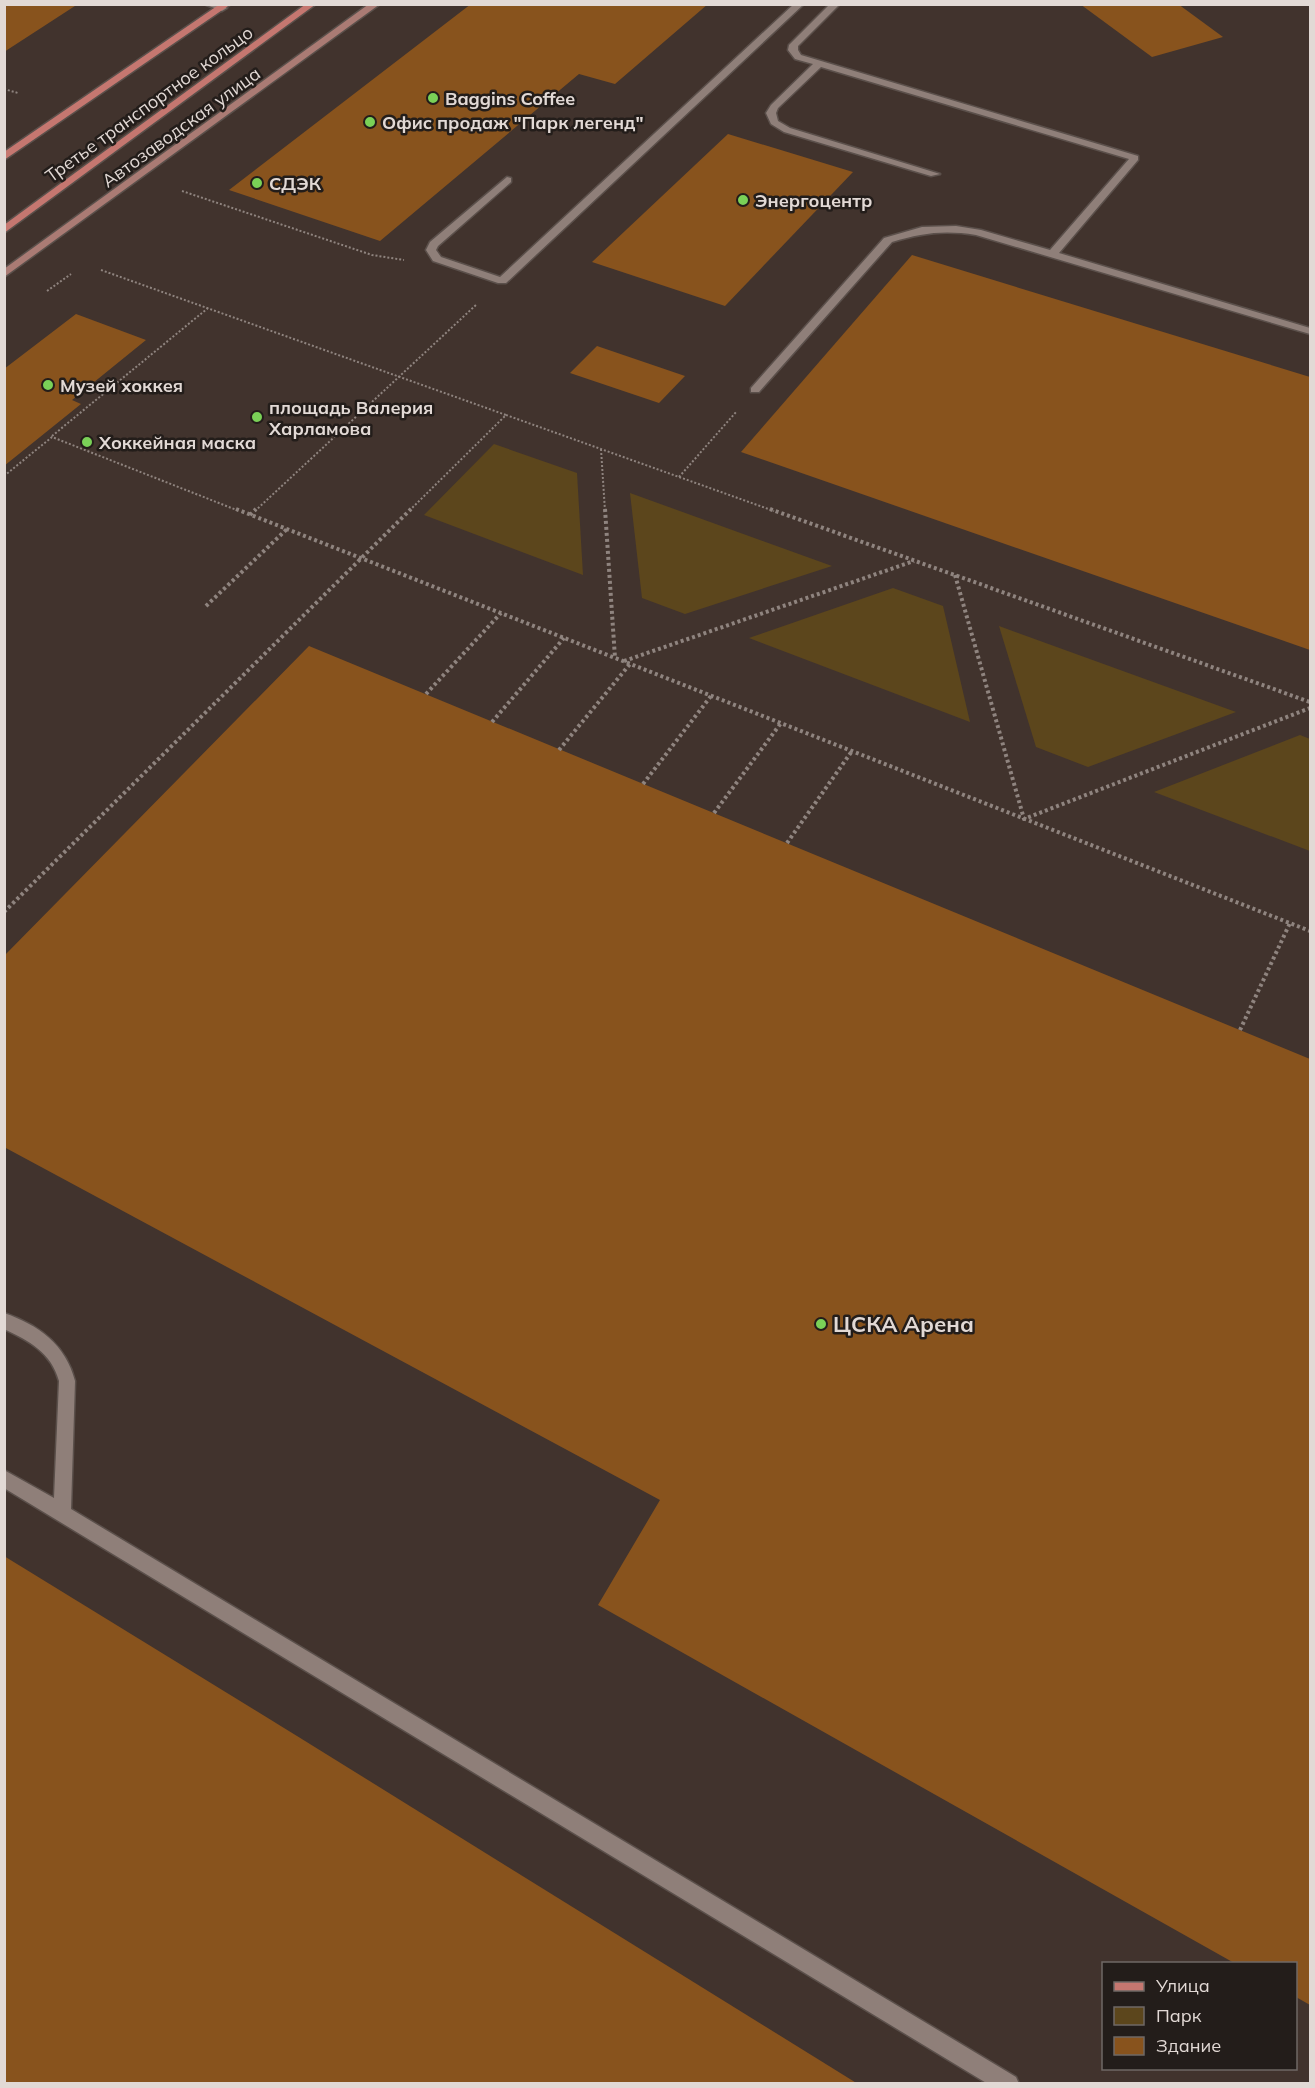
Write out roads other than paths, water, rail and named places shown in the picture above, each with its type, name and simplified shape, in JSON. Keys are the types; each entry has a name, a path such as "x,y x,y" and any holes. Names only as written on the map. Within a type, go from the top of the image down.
{"main road":[{"name":"Третье транспортное кольцо","path":"4,230 312,4"},
{"name":"Автозаводская улица","path":"4,274 51,243 376,4"},
{"name":"Третье транспортное кольцо","path":"4,157 224,6"}],"lane":[{"path":"208,4 224,6"},
{"path":"507,180 434,244 431,250 437,259 502,281 800,4"},
{"path":"836,4 794,45 793,50 798,57 1135,158 1052,254"},
{"path":"819,64 774,107 771,118 778,125 935,174"},
{"path":"755,390 888,240 922,230 956,229 977,232 1311,331"},
{"path":"4,1320 46,1343 58,1355 65,1368 67,1381 62,1512"},
{"path":"4,1478 1010,2084"}],"place":[{"name":"Baggins Coffee","path":"433,98"},
{"name":"Офис продаж \"Парк легенд\"","path":"370,122"},
{"name":"СДЭК","path":"257,183"},
{"name":"Энергоцентр","path":"743,200"},
{"name":"Музей хоккея","path":"48,385"},
{"name":"площадь Валерия Харламова","path":"257,417"},
{"name":"Хоккейная маска","path":"87,442"},
{"name":"ЦСКА Арена","path":"821,1324"}]}
